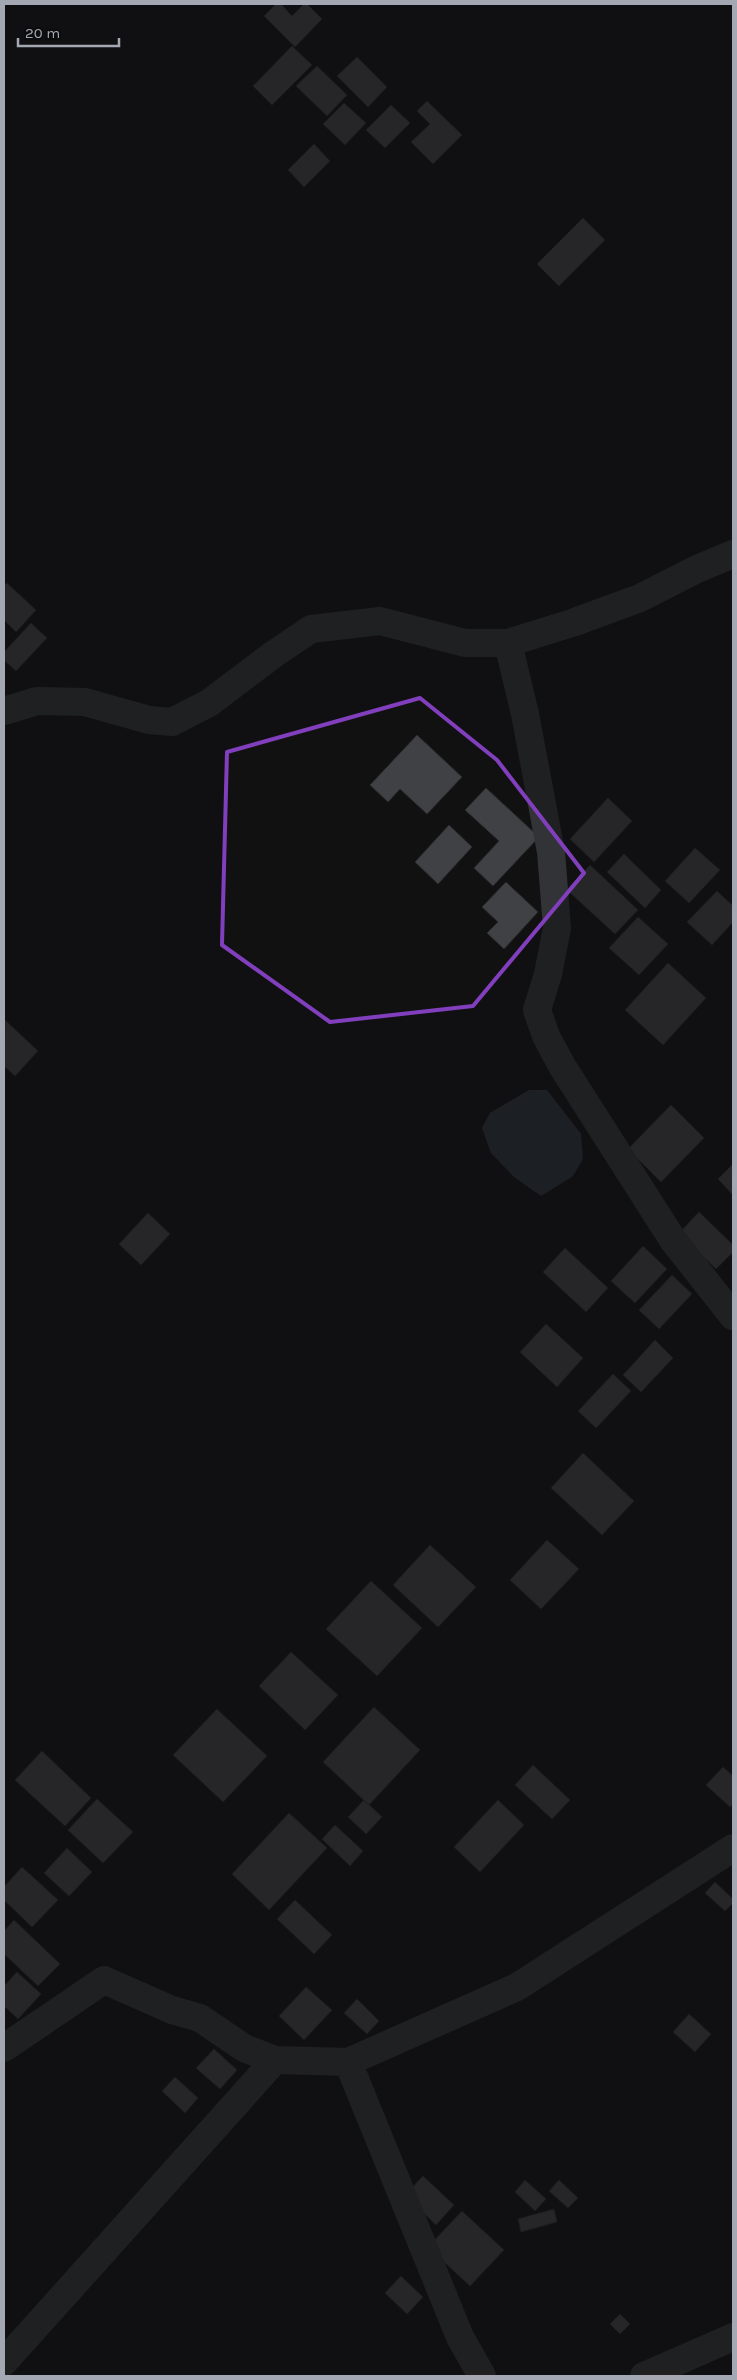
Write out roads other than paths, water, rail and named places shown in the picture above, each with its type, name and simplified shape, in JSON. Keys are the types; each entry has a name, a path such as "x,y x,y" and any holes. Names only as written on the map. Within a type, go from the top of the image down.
{"street":[{"path":"4,711 37,701 86,702 149,720 172,722 209,703 311,629 380,621 465,643 508,643 572,623 640,598 697,569 733,554"},
{"path":"508,643 525,714 551,852 557,928 548,974 537,1010 540,1019 546,1036 562,1066 672,1240 733,1316"},
{"path":"4,2048 104,1980 172,2010 200,2018 244,2048 275,2060 348,2062 517,1987 733,1848"},
{"path":"4,2362 275,2060"},
{"path":"348,2062 460,2337 482,2376"},
{"path":"644,2376 733,2337"}]}
